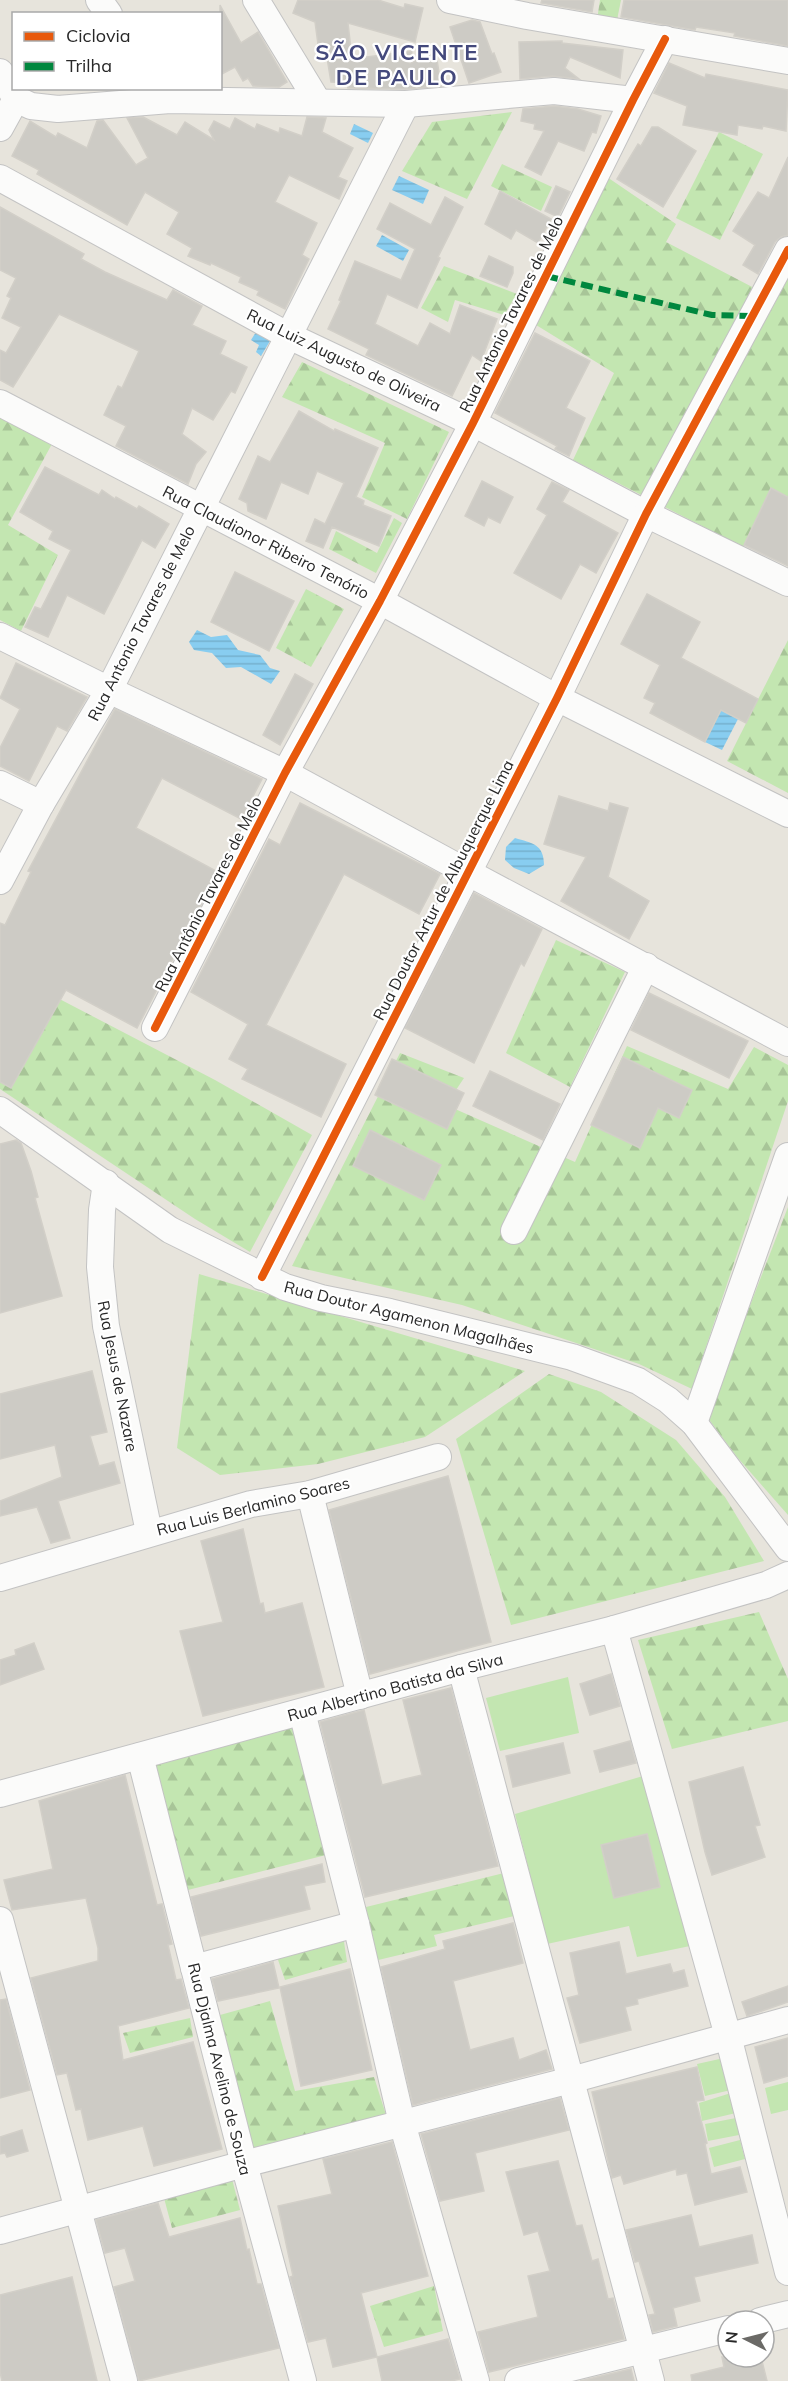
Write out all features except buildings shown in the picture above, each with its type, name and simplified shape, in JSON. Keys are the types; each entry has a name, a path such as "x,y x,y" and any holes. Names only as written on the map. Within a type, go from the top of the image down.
{"street":[{"path":"256,0 318,102"},
{"path":"450,0 532,8 665,39 788,61"},
{"name":"Rua Antonio Tavares de Melo","path":"285,773 380,601 665,39"},
{"path":"0,72 16,99 31,106 58,109 166,94 406,104 554,91 633,100"},
{"path":"0,128 16,99"},
{"name":"Rua Antonio Tavares de Melo","path":"0,881 41,804 110,690 287,335 406,104"},
{"name":"Rua Luiz Augusto de Oliveira","path":"0,178 287,335 472,423 646,514 788,583"},
{"name":"Rua Doutor Artur de Albuquerque Lima","path":"261,1277 556,698 646,514 788,250"},
{"name":"Rua Claudionor Ribeiro Tenório","path":"0,403 380,601 556,698 788,814"},
{"path":"0,636 285,773 788,1043"},
{"name":"Rua Antônio Tavares de Melo","path":"155,1028 285,773"},
{"path":"0,784 41,804"},
{"path":"514,1231 646,966"},
{"name":"Rua Doutor Agamenon Magalhães","path":"0,1110 170,1230 261,1277 321,1298 390,1312 572,1357 638,1381 668,1400 694,1423 788,1548"},
{"path":"694,1423 788,1156"},
{"name":"Rua Jesus de Nazare","path":"106,1183 102,1210 100,1267 106,1326 149,1532"},
{"name":"Rua Luis Berlamino Soares","path":"0,1578 149,1532 251,1504 310,1494 438,1457"},
{"path":"310,1494 360,1696"},
{"name":"Rua Albertino Batista da Silva","path":"0,1794 461,1668 614,1629 766,1585 788,1575"},
{"path":"614,1629 728,2036 788,2272"},
{"path":"461,1668 651,2381"},
{"path":"302,1712 356,1924 402,2122 476,2381"},
{"name":"Rua Djalma Avelino de Souza","path":"140,1756 244,2164 303,2381"},
{"path":"0,1920 124,2381"},
{"path":"194,1968 356,1924"},
{"path":"0,2230 402,2122 571,2080 788,2020"},
{"path":"518,2381 716,2332"}],"green space":[{"path":"600,0 621,0 616,25 597,20"},
{"path":"512,112 467,199 402,171 432,122"},
{"path":"719,132 763,154 720,240 676,218"},
{"path":"502,164 552,187 541,211 491,186"},
{"path":"607,177 676,224 666,242 758,290 769,314 788,278 788,497 771,488 743,547 573,460 614,373 528,320"},
{"path":"444,266 517,294 504,315 455,300 448,322 421,308"},
{"path":"302,362 449,432 407,519 362,497 385,443 282,397"},
{"path":"0,414 53,442 8,525 58,555 21,631 0,620"},
{"path":"394,518 402,523 376,573 329,549 336,531 377,553"},
{"path":"306,589 344,609 311,667 276,648"},
{"path":"788,640 788,793 727,761"},
{"path":"556,940 625,972 570,1087 506,1053"},
{"path":"0,968 215,1080 312,1135 250,1252 195,1219 0,1089"},
{"path":"627,1046 728,1089 754,1047 788,1065 788,1101 692,1389 639,1364 462,1305 292,1266 400,1053 464,1078 446,1105 575,1162"},
{"path":"788,1207 788,1515 737,1457 707,1417"},
{"path":"199,1274 525,1371 425,1437 318,1464 220,1475 177,1448"},
{"path":"549,1374 601,1392 676,1440 725,1497 764,1561 511,1625 456,1439"},
{"path":"759,1612 788,1679 788,1721 672,1749 638,1640"},
{"path":"568,1677 579,1733 500,1751 486,1698"},
{"path":"298,1722 326,1855 184,1891 151,1761"},
{"path":"643,1776 690,1946 637,1957 629,1926 547,1944 515,1814"},
{"path":"504,1873 514,1916 434,1935 437,1946 374,1961 362,1908"},
{"path":"343,1935 347,1962 285,1980 276,1954"},
{"path":"270,2001 295,2091 374,2077 386,2115 252,2148 220,2015"},
{"path":"190,2018 193,2037 130,2053 123,2033"},
{"path":"724,2058 731,2090 705,2096 697,2064"},
{"path":"788,2082 788,2110 771,2114 765,2088"},
{"path":"731,2093 736,2113 702,2121 699,2103"},
{"path":"736,2118 739,2135 708,2141 705,2124"},
{"path":"740,2140 745,2159 714,2167 709,2148"},
{"path":"232,2179 240,2210 172,2228 164,2198"},
{"path":"434,2286 443,2331 384,2347 370,2306"}],"water":[{"path":"354,124 373,133 368,143 350,134"},
{"path":"399,176 429,190 423,204 392,190"},
{"path":"382,235 409,250 403,261 376,246"},
{"path":"256,332 270,341 261,356 256,352 259,345 251,340"},
{"path":"197,630 211,637 227,635 238,650 260,655 270,668 280,671 271,684 241,667 226,668 212,653 194,650 189,642"},
{"path":"721,710 738,719 722,750 705,742"},
{"path":"515,838 536,846 542,853 544,865 529,874 514,868 505,860 506,847"}],"marked path":[{"path":"546,276 712,315 753,316"}],"cycle path":[{"path":"155,1028 285,773 380,601 473,423 665,39"},
{"path":"262,1277 557,698 646,514 788,250"}],"district":[{"name":"SÃO VICENTE DE PAULO","path":"397,64"}]}
